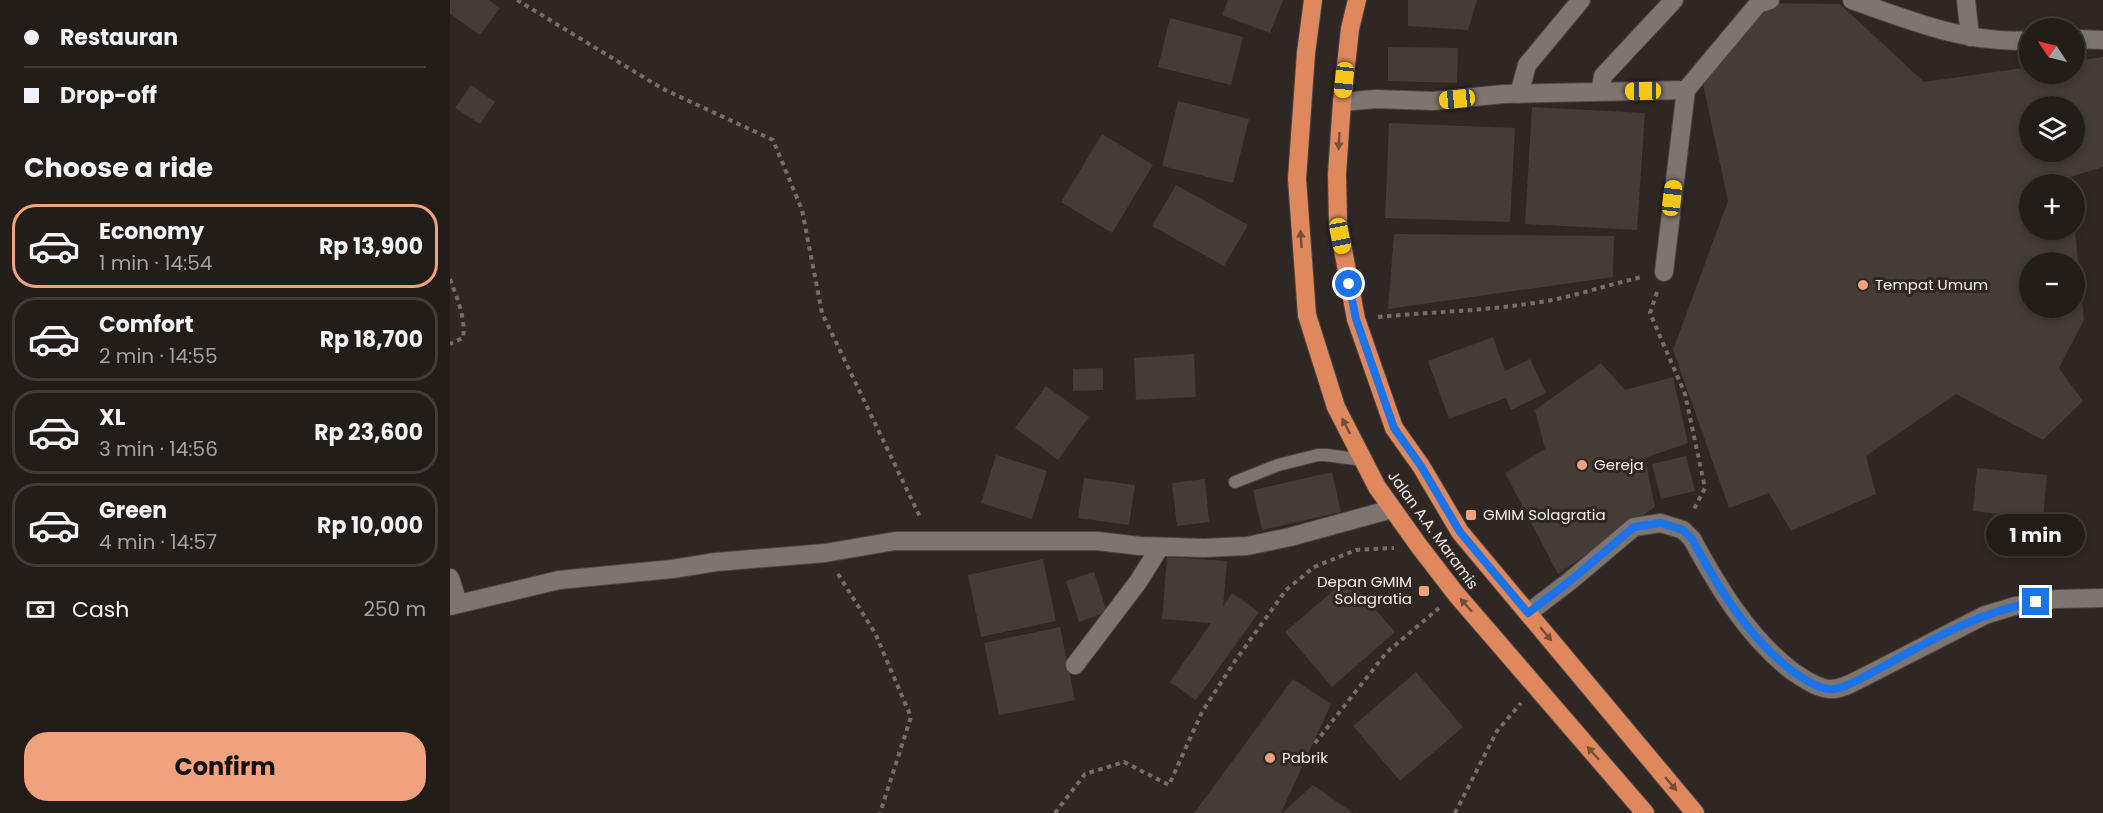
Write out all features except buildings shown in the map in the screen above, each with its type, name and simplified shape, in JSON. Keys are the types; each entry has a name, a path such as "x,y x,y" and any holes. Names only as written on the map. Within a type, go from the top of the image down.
{"highway":[{"name":"Jalan A.A. Maramis","path":"1313,0 1306,53 1297,179 1307,315 1336,407 1377,487 1419,546 1456,594 1645,813"},
{"path":"1356,0 1341,102 1337,174 1338,223 1356,319 1394,428 1421,466 1460,532 1695,813"}],"street":[{"path":"1519,94 1527,65 1581,0"},
{"path":"1600,92 1603,76 1674,0"},
{"path":"1852,0 1970,37 2019,41"},
{"path":"1966,0 1970,37"},
{"path":"1664,272 1686,90 1762,1"},
{"path":"2085,39 2103,40"},
{"path":"1341,102 1376,99 1433,101 1519,94 1686,90"},
{"path":"450,578 454,605 559,580 672,569 717,562 825,553 895,541 1085,541 1160,547 1247,546 1290,537 1392,509"},
{"path":"1528,613 1634,527 1661,523 1683,530 1692,539 1704,562 1752,633 1773,656 1806,681 1830,689 1846,686 1985,615 2015,606 2056,599 2103,598"},
{"path":"1075,665 1138,582 1160,547"}],"lane":[{"path":"1234,482 1278,465 1318,455 1363,460"}],"path":[{"path":"517,0 663,89 773,140 802,210 822,313 931,541"},
{"path":"1356,319 1459,312 1533,303 1664,272"},
{"path":"1664,272 1650,313 1685,394 1705,488 1683,530"},
{"path":"450,279 461,309 464,330 463,338 450,344"},
{"path":"1055,813 1085,774 1124,762 1169,785 1202,712 1235,661 1286,590 1314,567 1356,550 1419,546"},
{"path":"825,553 875,633 910,717 880,813"},
{"path":"1315,743 1387,652 1456,594"},
{"path":"1455,813 1497,731 1535,687"}],"place":[{"name":"Tempat Umum","path":"1863,285"},
{"name":"Gereja","path":"1582,465"},
{"name":"GMIM Solagratia","path":"1471,515"},
{"name":"Depan GMIM Solagratia","path":"1424,591"},
{"name":"Pabrik","path":"1270,758"}],"route":[{"path":"1349,284 1356,319 1394,428 1421,466 1460,532 1528,613 1634,527 1661,523 1683,530 1692,539 1704,562 1739,615 1773,656 1806,681 1830,689 1846,686 1985,615 2036,602"}]}
